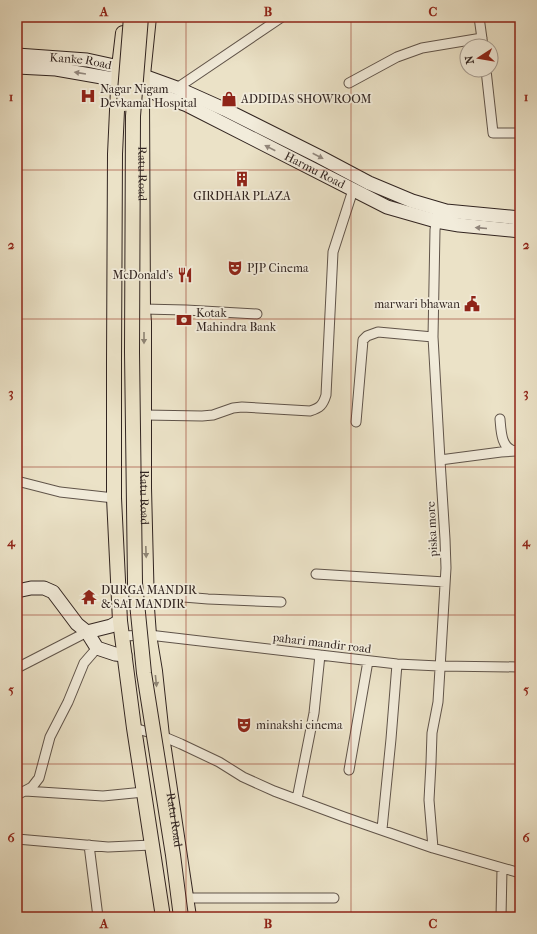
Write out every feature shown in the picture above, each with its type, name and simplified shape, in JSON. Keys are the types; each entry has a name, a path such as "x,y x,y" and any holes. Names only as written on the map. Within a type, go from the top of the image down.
{"main road":[{"path":"124,17 119,73 115,154 114,498 120,621 134,728 163,917"},
{"path":"131,17 123,124 123,352 126,583 134,674 163,856 171,917"},
{"path":"141,17 133,116 132,352 135,583 144,673 173,855 181,917"},
{"name":"Ratu Road","path":"149,17 142,81 141,207 145,415 144,488 147,594 149,635 155,671 162,736 189,917"},
{"name":"Kanke Road","path":"17,54 87,60 142,81"},
{"name":"Kanke Road","path":"17,67 119,73"},
{"name":"Harmu Road","path":"142,81 177,88 224,109 313,153 369,183 412,201 459,226 520,231"},
{"name":"Harmu Road","path":"142,81 387,207 437,215 466,213 520,218"},
{"path":"17,591 31,588 44,588 53,592 77,624 87,632 97,648 115,654 125,655"},
{"path":"87,632 111,626 120,621"}],"street":[{"path":"177,88 282,17"},
{"path":"479,17 482,38"},
{"path":"349,83 398,57 422,48 459,44"},
{"path":"487,78 493,133 520,133"},
{"path":"145,415 213,416 233,408 242,407 310,411 318,409 324,404 333,252 353,190"},
{"name":"piska more","path":"433,848 429,800 432,733 438,702 445,582 445,539 433,337 437,215"},
{"path":"143,309 258,314"},
{"path":"356,422 363,340 367,336 378,332 433,337"},
{"path":"500,419 506,447 510,450 518,451"},
{"path":"440,460 518,451"},
{"path":"17,481 43,489 60,492 114,498"},
{"path":"316,574 445,582"},
{"path":"119,597 147,594 208,599 281,602"},
{"path":"17,668 87,632"},
{"name":"pahari mandir road","path":"122,636 149,635 397,664 520,667"},
{"path":"20,793 32,787 39,778 50,736 68,702 84,662 97,648"},
{"path":"297,799 314,713 320,655"},
{"path":"349,770 368,661"},
{"path":"382,829 397,664"},
{"path":"134,728 162,736 219,762 243,777 274,791 433,848 520,873"},
{"path":"20,793 103,796 144,792"},
{"path":"17,839 108,847 152,845"},
{"path":"89,845 98,917"},
{"path":"501,917 502,869"},
{"path":"186,898 334,898"}],"place":[{"name":"Nagar Nigam Devkamal Hospital","path":"88,96"},
{"name":"ADDIDAS SHOWROOM","path":"229,99"},
{"name":"GIRDHAR PLAZA","path":"242,179"},
{"name":"PJP Cinema","path":"235,268"},
{"name":"McDonald's","path":"185,275"},
{"name":"marwari bhawan","path":"472,304"},
{"name":"Kotak Mahindra Bank","path":"184,320"},
{"name":"DURGA MANDIR & SAI MANDIR","path":"89,597"},
{"name":"minakshi cinema","path":"244,725"}]}
